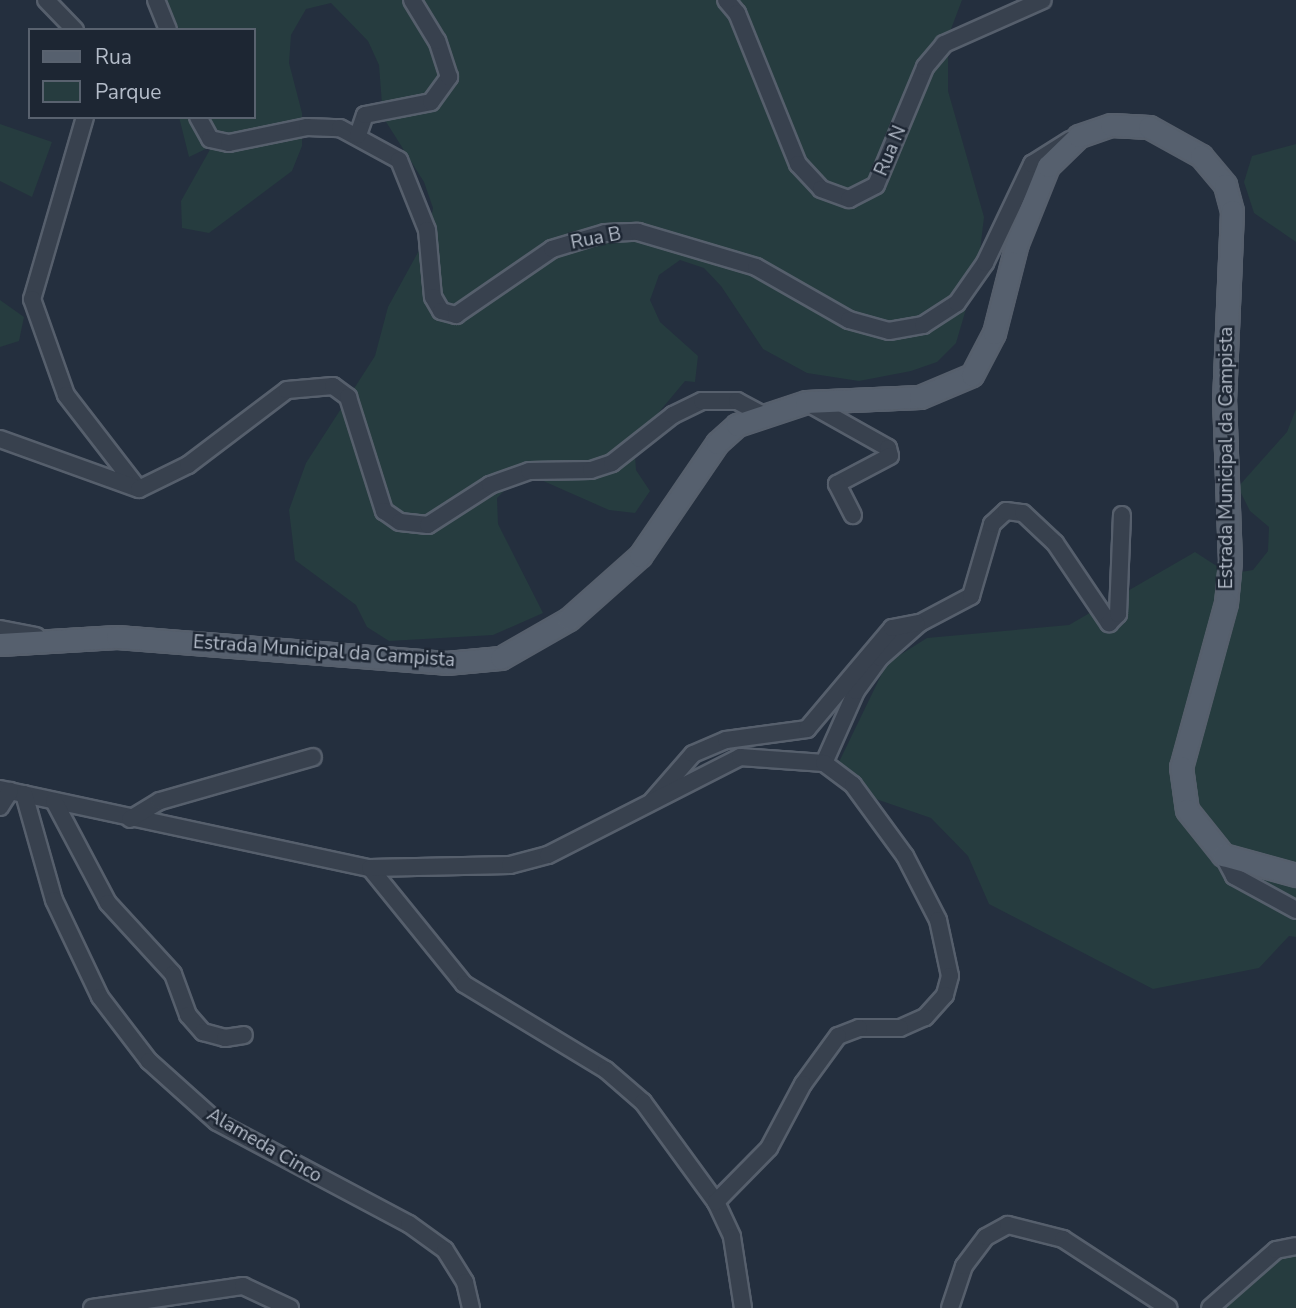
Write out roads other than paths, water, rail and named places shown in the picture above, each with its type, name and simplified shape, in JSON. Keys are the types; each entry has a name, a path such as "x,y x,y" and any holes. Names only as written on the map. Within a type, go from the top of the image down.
{"main road":[{"name":"Estrada Municipal da Campista","path":"0,644 42,637 446,663 501,658 569,619 640,556 717,443 760,413 806,402 920,397 972,375 994,333 1033,195 1048,166 1079,136 1111,125 1171,136 1219,174 1232,211 1224,398 1230,561 1226,603 1181,767 1187,810 1223,855"},
{"path":"1223,855 1296,876"}],"street":[{"path":"46,0 73,28"},
{"path":"156,0 167,28"},
{"path":"358,135 365,115 431,102 449,78 438,41 412,0"},
{"name":"Rua N","path":"726,0 737,13 797,164 821,189 849,198 876,186 925,67 944,44 1043,0"},
{"path":"84,119 32,299 66,395 139,489"},
{"name":"Rua B","path":"199,119 210,139 229,143 307,127 358,135 400,160 427,229 433,297 442,311 456,315 552,249 605,233 638,232 756,267 849,320 889,331 923,326 957,303 985,263 1032,164 1079,136"},
{"path":"0,439 139,489 188,465 287,390 308,385 333,386 348,397 384,511 400,522 428,524 490,485 529,471 591,470 612,463 673,415 702,401 737,401 760,413"},
{"path":"806,402 888,448 890,456 837,484 853,515"},
{"path":"648,809 665,780 693,754 726,740 807,729 892,628 920,622 971,596 992,524 1006,511 1023,513 1055,543 1109,623 1118,614 1122,515"},
{"path":"824,763 856,691 920,622"},
{"path":"0,629 42,637"},
{"path":"130,819 160,801 313,757"},
{"path":"0,807 11,791 211,838 306,849 370,868 510,865 548,855 648,809 680,784 740,757 824,763 853,785 905,856 938,920 950,976 925,1017 900,1028 859,1028 838,1035 803,1084 769,1149 716,1202"},
{"name":"Alameda Cinco","path":"11,791 54,900 100,997 149,1061 217,1122 409,1224 445,1250 466,1282 471,1308"},
{"path":"54,801 108,903 173,974 188,1015 203,1032 225,1038 244,1035"},
{"path":"1223,855 1234,876 1296,910"},
{"path":"370,868 464,984 606,1070 643,1102 716,1202 732,1237 743,1308"},
{"path":"950,1308 964,1266 986,1237 1008,1225 1063,1239 1169,1308"},
{"path":"1210,1308 1276,1250 1296,1246"},
{"path":"92,1308 243,1286 290,1308"}]}
